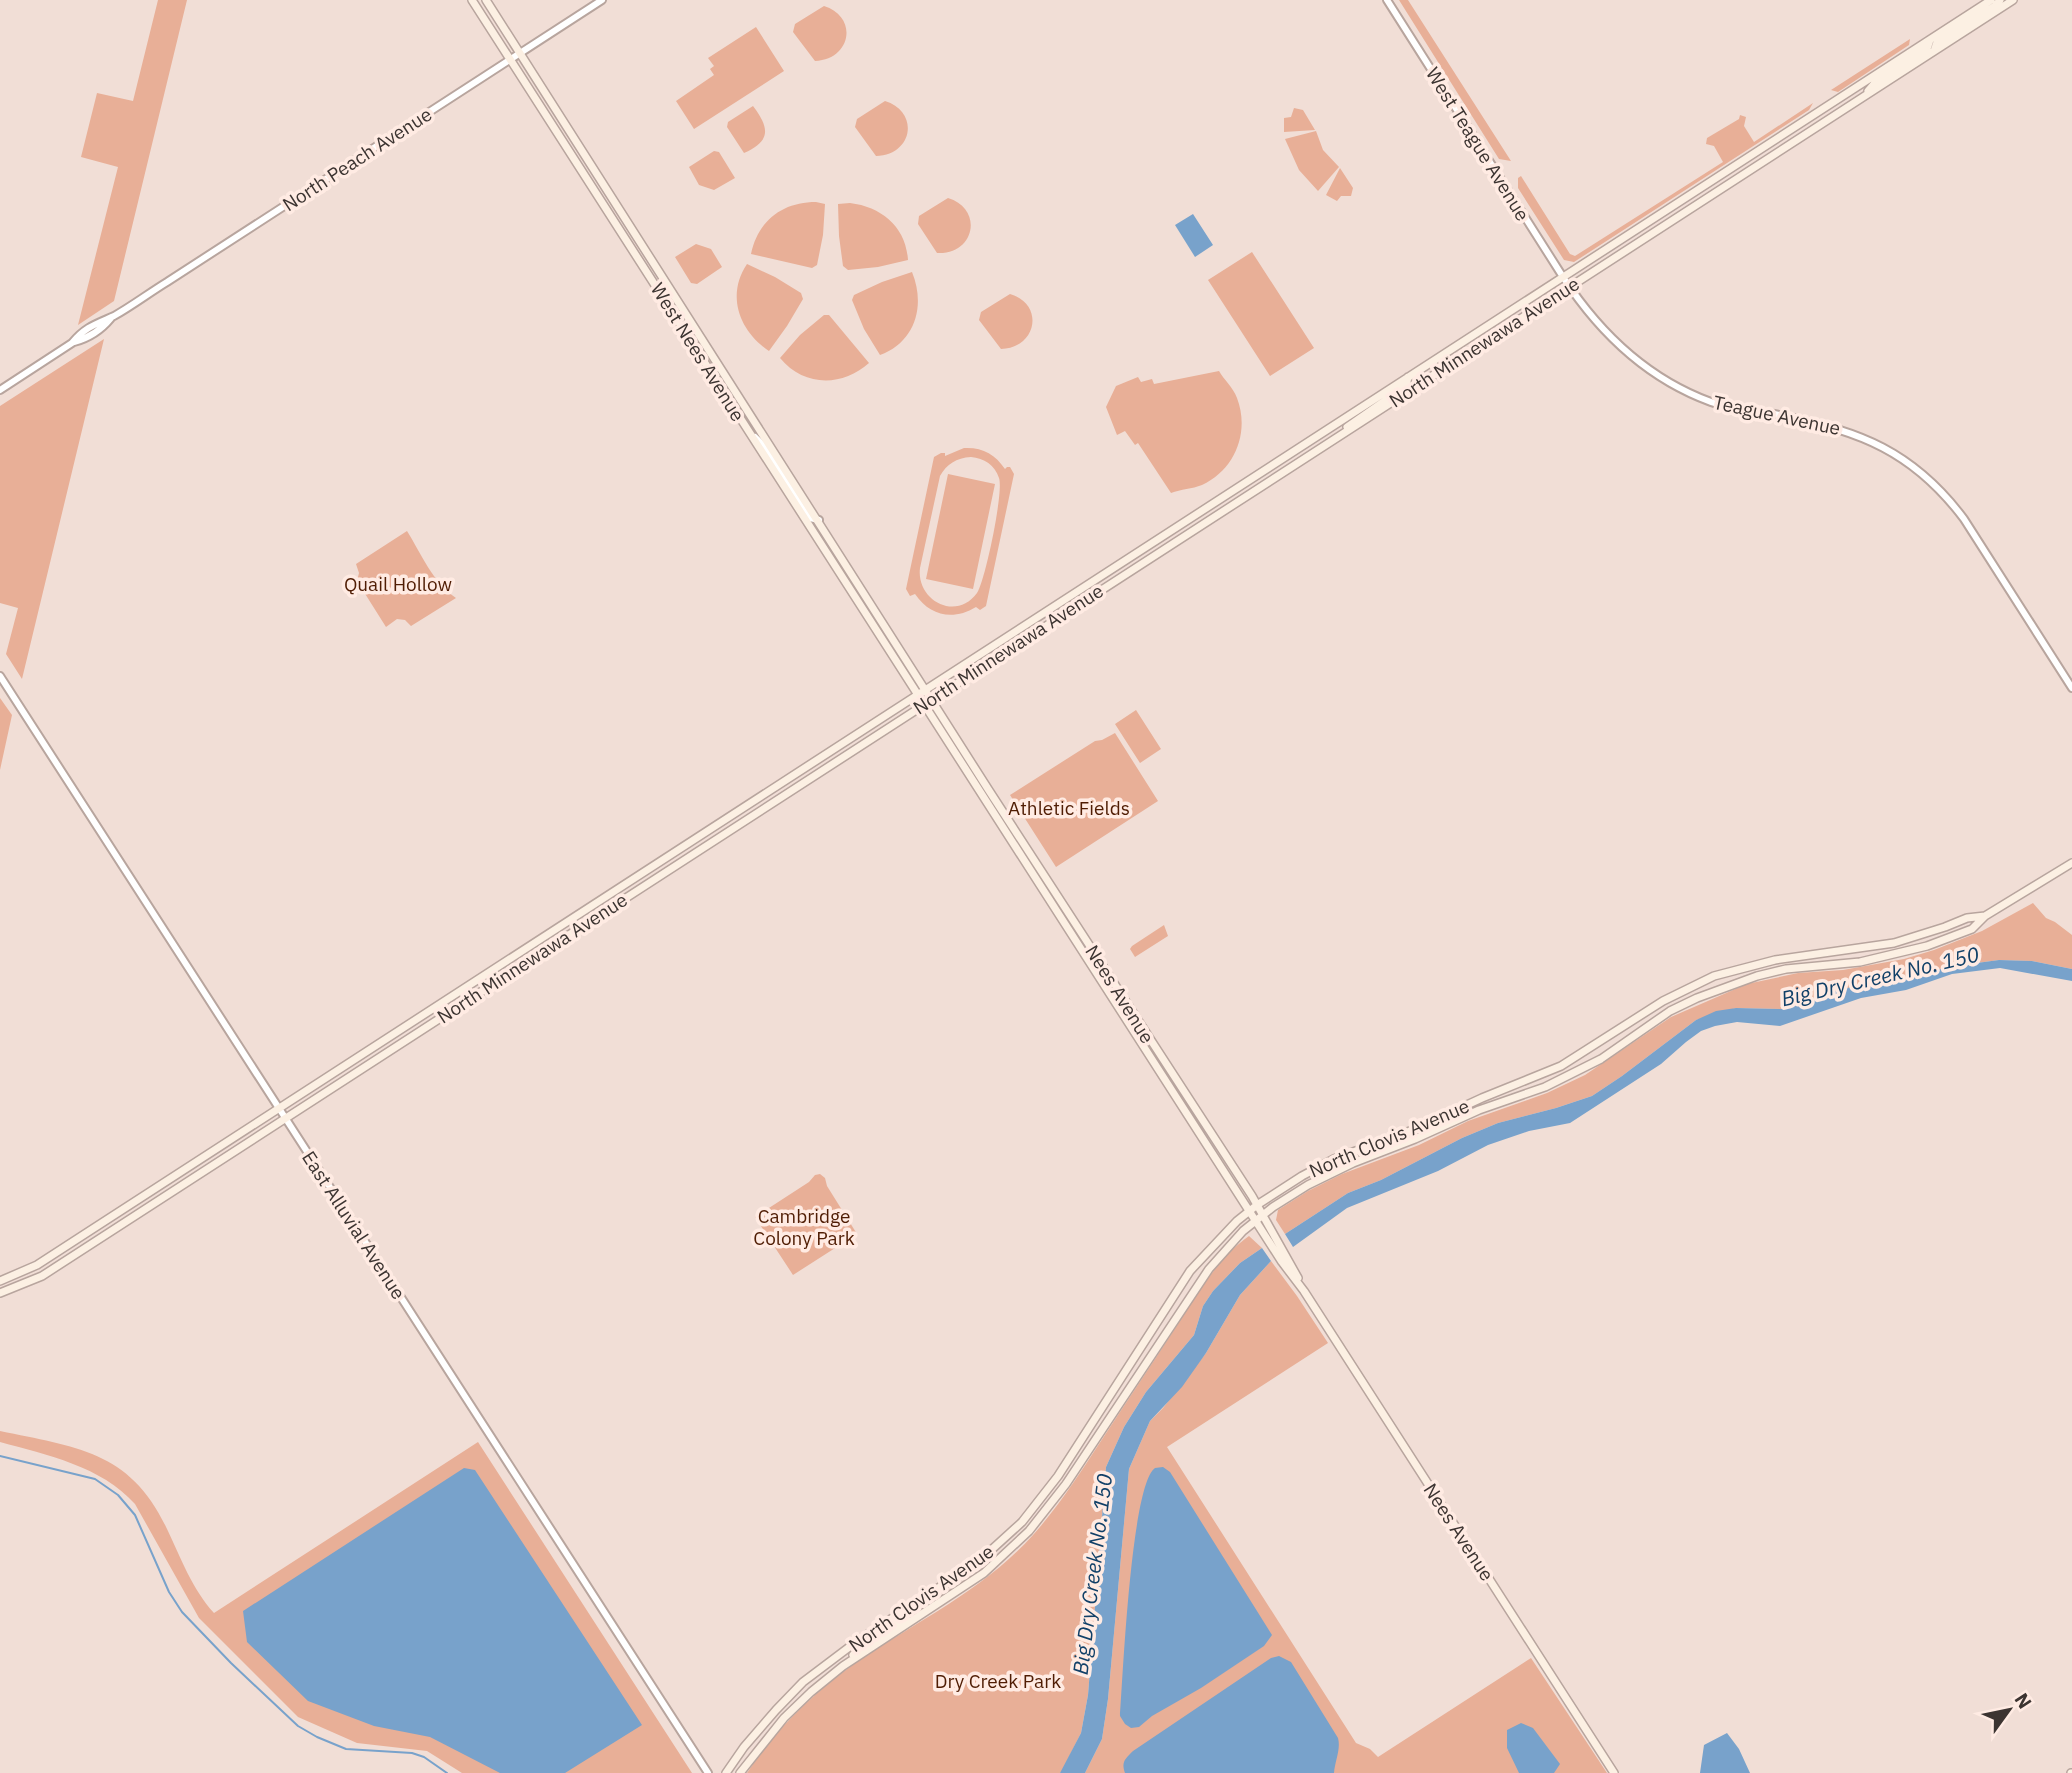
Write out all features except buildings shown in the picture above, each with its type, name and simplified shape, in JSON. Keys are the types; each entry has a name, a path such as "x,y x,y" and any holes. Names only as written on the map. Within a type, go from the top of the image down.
{"main road":[{"name":"West Nees Avenue","path":"472,0 923,704"},
{"name":"West Nees Avenue","path":"486,0 932,699"},
{"name":"North Minnewawa Avenue","path":"0,1281 52,1255 1990,0"},
{"path":"1933,52 1937,43 1995,6 2000,0"},
{"name":"North Minnewawa Avenue","path":"0,1293 42,1276 2013,0"},
{"path":"1860,99 1874,84 1927,49 1930,40"},
{"path":"1334,439 1354,419 1406,386 1408,377"},
{"path":"1077,591 1083,601"},
{"name":"Nees Avenue","path":"932,699 1263,1214 1289,1257 1304,1291"},
{"name":"Nees Avenue","path":"923,704 1614,1773"},
{"name":"North Clovis Avenue","path":"740,1773 784,1718 842,1666 984,1573 1030,1531 1066,1484 1209,1269 1263,1214 1308,1185 1353,1163 1479,1110 1545,1087 1601,1059 1670,1012 1719,989 1757,976 1786,970 1860,962 1906,952 1972,929 1985,916 2072,863"},
{"name":"North Clovis Avenue","path":"726,1773 744,1747 803,1682 856,1642 978,1562 1022,1522 1058,1476 1190,1271 1257,1205 1301,1176 1334,1159 1410,1131 1561,1066 1663,1001 1705,980 1775,960 1894,943 1967,918 1985,916"},
{"path":"842,1666 860,1648 906,1617 909,1609"}],"street":[{"name":"North Peach Avenue","path":"0,390 72,343 91,335 113,316 601,0"},
{"name":"West Teague Avenue","path":"1387,0 1570,287"},
{"name":"Teague Avenue","path":"1570,287 1594,320 1629,354 1680,388 1725,407 1793,417 1847,430 1877,443 1914,467 1947,498 1964,519 2072,688"},
{"path":"746,429 763,445 810,518 819,520"},
{"name":"East Alluvial Avenue","path":"0,676 708,1773"}],"green space":[{"path":"158,0 187,0 114,301 78,325 118,167 81,157 97,93 133,101"},
{"path":"1399,0 1408,0 1511,161 1499,159"},
{"path":"824,6 835,11 842,19 846,37 837,54 815,61 793,32 795,24"},
{"path":"756,27 784,71 694,129 676,101 714,75 710,69 714,66 708,58"},
{"path":"1910,39 1909,45 1838,92 1831,90"},
{"path":"885,101 904,114 908,132 898,149 876,156 855,127 857,119"},
{"path":"1813,103 1809,110 1574,262 1564,260 1518,188 1518,178 1521,176 1570,254 1575,256 1723,162 1714,146 1706,144 1707,138 1739,119 1740,115 1746,117 1744,126 1754,142"},
{"path":"753,106 765,127 765,133 759,144 744,153 727,127 728,122"},
{"path":"1294,108 1303,110 1315,130 1284,132 1284,118 1291,117"},
{"path":"1316,131 1323,150 1339,167 1318,191 1299,170 1285,139"},
{"path":"714,151 719,152 735,178 714,190 699,185 689,167"},
{"path":"1340,168 1353,188 1351,196 1341,196 1337,201 1326,195"},
{"path":"948,198 967,212 970,230 960,247 950,252 937,253 918,224 919,216"},
{"path":"816,202 825,204 817,265 812,268 751,254 759,232 773,216 792,205"},
{"path":"850,203 872,209 890,221 903,238 908,260 848,270 843,266 838,204"},
{"path":"696,244 711,249 722,267 697,284 691,283 675,257"},
{"path":"1252,252 1314,348 1270,376 1208,280"},
{"path":"747,264 801,293 803,299 769,351 750,333 739,312 737,288"},
{"path":"912,272 918,297 914,321 902,341 880,355 864,329 852,300 854,295"},
{"path":"1010,294 1021,299 1028,307 1032,325 1023,341 1013,347 1001,349 979,320 981,312"},
{"path":"824,315 829,315 869,363 858,371 835,380 812,379 790,368 780,358 800,335"},
{"path":"104,339 22,679 6,654 18,608 0,603 0,406"},
{"path":"1219,371 1235,394 1241,411 1242,424 1237,449 1231,460 1214,478 1202,485 1171,493 1138,443 1135,445 1125,431 1117,435 1106,407 1116,386 1138,377 1141,382 1152,379 1154,384"},
{"path":"964,448 982,450 997,459 1005,469 1010,467 1014,474 986,606 980,610 976,607 951,615 928,607 915,594 910,596 906,589 934,457 941,453 945,453 945,456","holes":["976,458 992,466 999,478 999,500 993,536 977,593 968,602 949,606 931,598 924,589 920,568 940,476 956,460"]},
{"path":"948,474 995,484 973,589 926,579"},
{"name":"Quail Hollow","path":"407,531 434,576 456,598 411,626 405,620 397,619 386,627 357,581 359,573 356,564"},
{"path":"0,698 12,715 0,770"},
{"path":"1136,710 1161,749 1140,763 1115,724"},
{"name":"Athletic Fields","path":"1115,733 1158,801 1056,867 1010,795 1095,741"},
{"path":"2033,903 2046,918 2072,935 2072,969 2032,961 1999,960 1947,967 1910,978 1878,981 1782,1009 1736,1008 1696,1020 1592,1096 1498,1123 1462,1138 1381,1180 1348,1193 1285,1234 1276,1220 1278,1210 1308,1191 1342,1174 1419,1145 1468,1121 1547,1093 1585,1075 1671,1017 1747,984 1798,973 1843,970 1904,959 1982,931"},
{"path":"1164,925 1168,936 1135,957 1130,949 1132,946"},
{"name":"Cambridge Colony Park","path":"820,1174 825,1178 827,1186 857,1234 793,1275 755,1217"},
{"name":"Dry Creek Park","path":"1249,1236 1262,1248 1240,1263 1213,1291 1203,1306 1194,1335 1146,1392 1124,1427 1106,1467 1088,1695 1081,1733 1062,1771 747,1773 782,1727 824,1687 854,1664 948,1605 993,1573 1033,1535 1077,1477 1207,1279 1227,1255"},
{"path":"1271,1261 1328,1343 1167,1447 1356,1743 1370,1749 1378,1757 1531,1658 1607,1773 1085,1773 1102,1739 1108,1699 1129,1469 1150,1421 1206,1353 1240,1295"},
{"path":"0,1431 77,1448 118,1468 136,1483 153,1503 193,1584 214,1613 478,1442 692,1773 462,1773 427,1751 357,1743 298,1717 199,1618 135,1504 106,1480 90,1471 54,1457 0,1442"}],"water":[{"path":"1193,214 1213,245 1195,257 1175,225"},
{"path":"1999,960 2032,961 2072,969 2072,981 2000,968 1952,974 1906,990 1861,998 1780,1026 1737,1022 1715,1026 1701,1031 1661,1064 1570,1123 1529,1131 1488,1145 1438,1171 1347,1208 1293,1247 1285,1234 1348,1193 1381,1180 1462,1138 1498,1123 1592,1096 1696,1020 1716,1011 1736,1008 1782,1009 1838,990 1878,981 1910,978 1947,967"},
{"path":"1262,1248 1271,1261 1240,1295 1206,1353 1182,1387 1150,1421 1129,1469 1102,1739 1085,1773 1060,1773 1081,1733 1088,1695 1106,1467 1124,1427 1146,1392 1194,1335 1203,1306 1213,1291 1240,1263"},
{"path":"1163,1467 1170,1472 1272,1635 1264,1646 1201,1688 1152,1716 1139,1727 1131,1728 1120,1716 1134,1544 1147,1482 1155,1468"},
{"path":"464,1468 475,1470 642,1725 565,1773 500,1773 430,1737 374,1726 308,1701 247,1642 243,1611"},
{"path":"1279,1656 1291,1662 1338,1738 1334,1773 1125,1773 1124,1761 1133,1751 1271,1658"},
{"path":"1521,1723 1533,1728 1560,1764 1554,1773 1519,1773 1507,1748 1507,1730"},
{"path":"1727,1733 1739,1749 1750,1773 1700,1773 1704,1745"}],"waterway":[{"name":"Big Dry Creek No. 150","path":"0,1456 95,1479 118,1495 135,1515 169,1592 182,1612 298,1726 346,1749 412,1753 424,1757 447,1773"}]}
